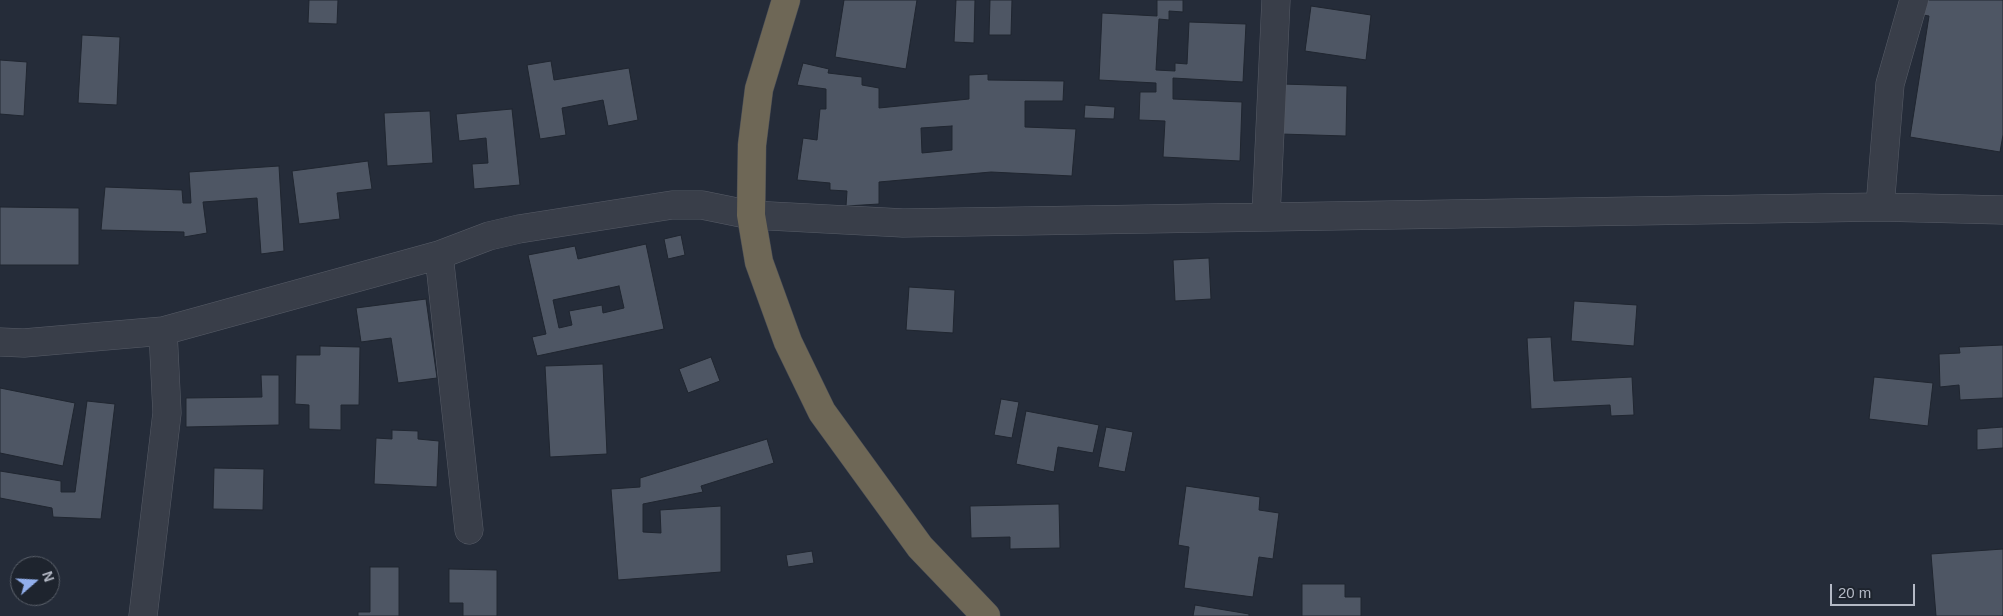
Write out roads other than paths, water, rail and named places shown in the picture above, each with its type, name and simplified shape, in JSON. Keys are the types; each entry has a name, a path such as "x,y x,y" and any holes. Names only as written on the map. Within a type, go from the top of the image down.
{"highway":[{"path":"786,0 759,89 752,145 751,215 759,262 788,342 822,412 920,547 986,616"}],"street":[{"path":"1266,216 1276,0"},
{"path":"1880,207 1890,84 1914,0"},
{"path":"0,342 24,343 163,331 439,255 519,229 672,205 702,205 751,215 904,223 1880,207 2003,210"},
{"path":"439,255 469,530"},
{"path":"143,616 167,413 163,331"}]}
